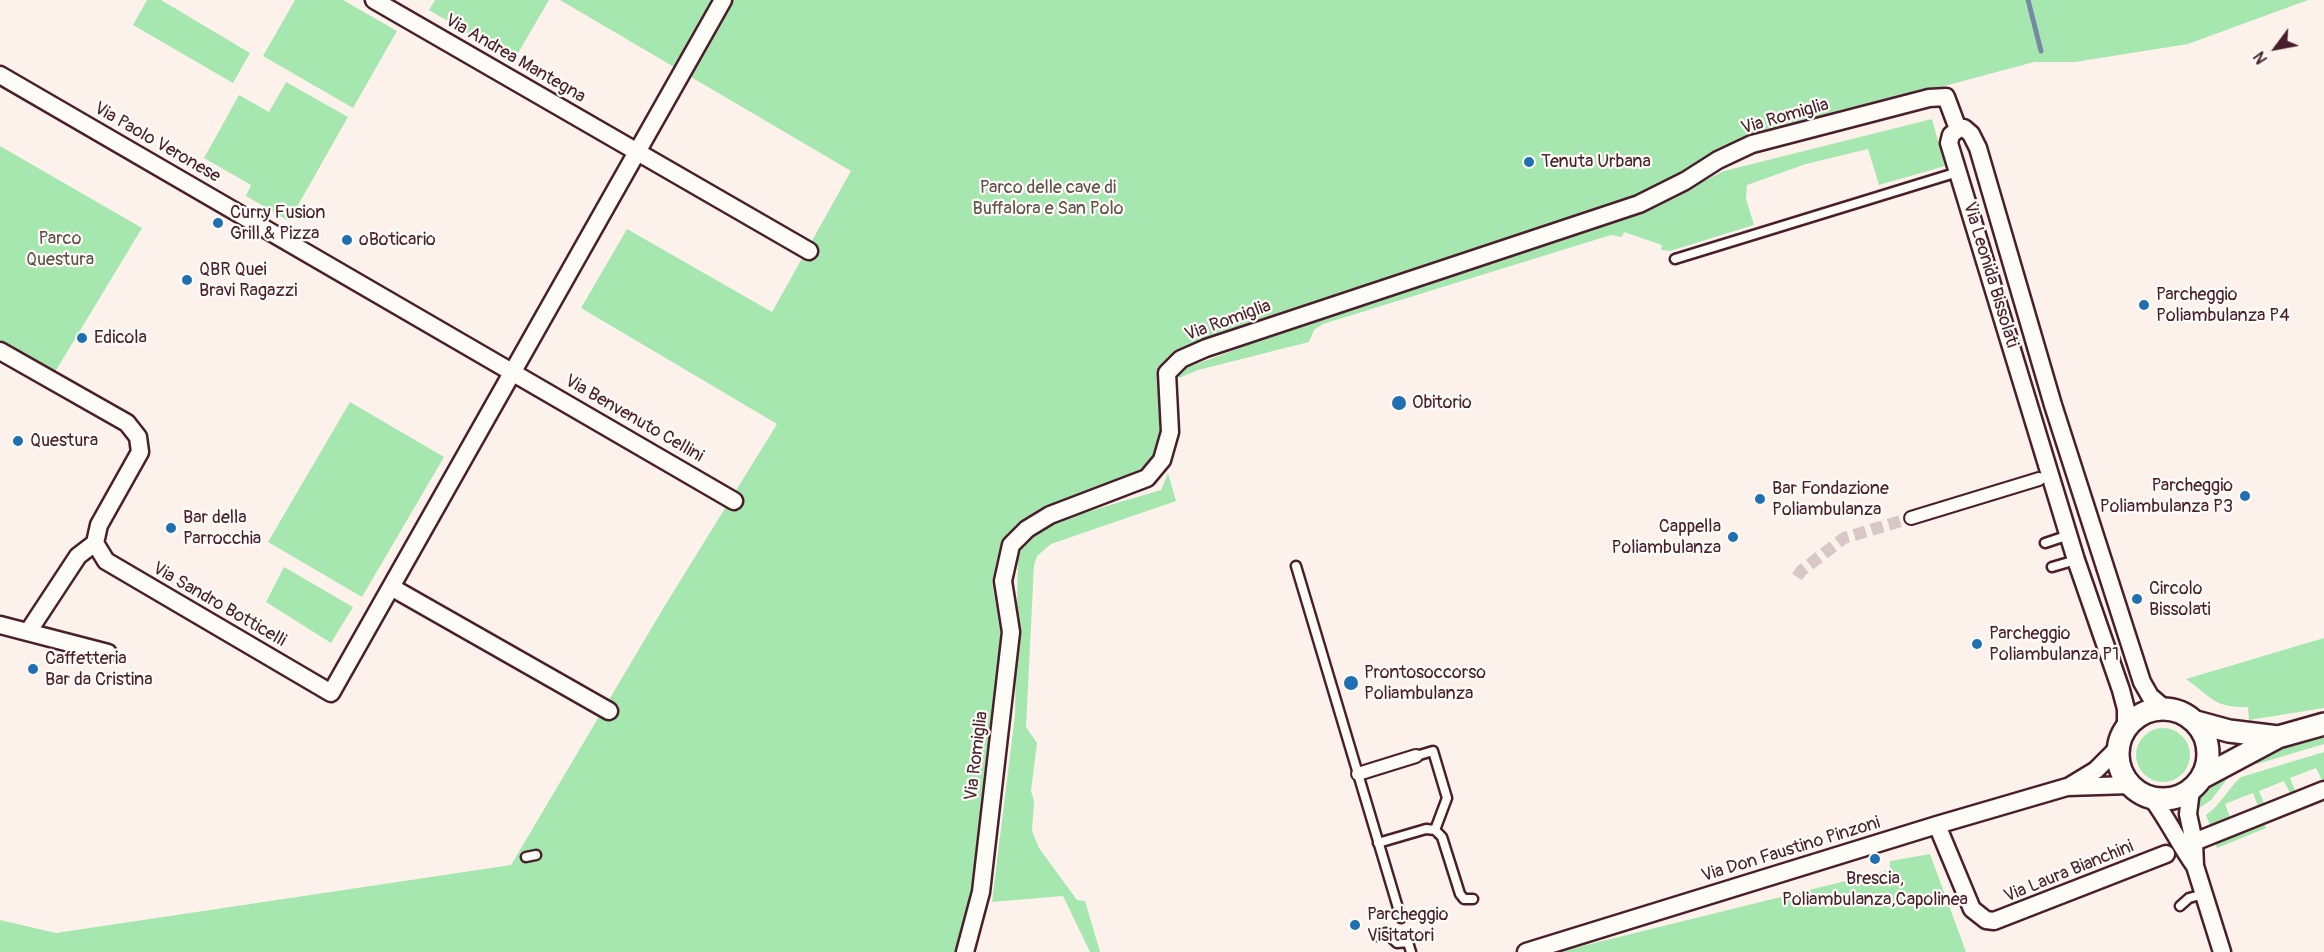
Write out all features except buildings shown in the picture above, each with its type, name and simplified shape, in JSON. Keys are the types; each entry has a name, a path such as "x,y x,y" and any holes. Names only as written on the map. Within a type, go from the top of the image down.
{"street":[{"name":"Via Andrea Mantegna","path":"374,0 638,151"},
{"path":"609,711 391,587 723,0"},
{"name":"Via Paolo Veronese","path":"0,75 513,371"},
{"name":"Via Leonida Bissolati","path":"1946,97 1958,129"},
{"name":"Via Romiglia","path":"965,952 981,892 1010,644 1011,632 1003,581 1011,545 1027,529 1050,514 1147,478 1162,460 1170,432 1167,373 1181,359 1216,344 1639,204 1685,182 1718,160 1752,144 1929,98 1946,97"},
{"name":"Via Leonida Bissolati","path":"2130,785 2120,768 2126,709 2068,535 2021,378 1980,265 1949,143 1951,135 1958,129 1964,128 1971,134 1978,148 2047,386 2142,682 2150,696 2164,708 2181,712 2196,722 2229,730 2278,737"},
{"path":"638,151 809,251"},
{"name":"Via Leonida Bissolati","path":"1958,172 1971,176 1977,185 1983,205 1997,220"},
{"path":"0,351 127,423 138,437 140,452 99,525 95,543 78,556 28,632"},
{"name":"Via Benvenuto Cellini","path":"513,371 734,501"},
{"path":"2021,378 2030,375 2037,377 2047,386"},
{"path":"1911,518 2039,479"},
{"name":"Via Sandro Botticelli","path":"95,543 106,561 331,693 391,587"},
{"path":"2076,560 2086,557 2095,560 2106,570"},
{"path":"0,625 108,653"},
{"path":"2122,738 2142,714 2164,708"},
{"path":"2196,722 2208,743 2209,754 2188,814 2194,842 2195,866 2222,952"},
{"path":"2151,797 2172,799 2278,737 2324,724"},
{"name":"Via Don Faustino Pinzoni","path":"2067,788 2096,770 2122,738"},
{"path":"1358,774 1416,756"},
{"path":"2130,785 2151,797 2168,820 2182,848 2195,866"},
{"name":"Via Don Faustino Pinzoni","path":"1527,952 1937,825 2067,788 2130,785"},
{"path":"2194,842 2324,790"},
{"name":"Via Laura Bianchini","path":"1937,825 1972,909 1986,920 1994,921 2166,854"}],"lane":[{"path":"1675,259 1958,172"},
{"path":"2045,543 2068,535"},
{"path":"2052,567 2076,560"},
{"path":"1296,566 1401,918"},
{"path":"1416,756 1433,751 1447,798 1434,830"},
{"path":"1378,843 1426,829 1434,830 1442,837 1460,894 1464,899 1473,899"},
{"path":"526,856 536,855"},
{"path":"2180,906 2188,898 2204,894"},
{"path":"1377,936 1386,933 1397,943 1407,939 1411,952"}],"green space":[{"path":"147,0 161,0 250,53 233,83 133,25"},
{"path":"295,0 343,0 397,31 353,108 263,56"},
{"path":"435,0 549,0 514,60 429,10"},
{"name":"Parco delle cave di Buffalora e San Polo","path":"560,0 2308,0 2188,44 2075,62 2034,62 1750,138 1640,200 1204,341 1174,354 1157,374 1160,433 1154,455 1142,469 1047,508 1022,521 1000,547 992,582 1001,635 975,891 957,952 0,952 0,920 56,933 511,865 664,607 777,424 581,308 627,229 772,312 851,171"},
{"path":"286,82 348,117 289,221 246,196 251,185 204,158 239,95 269,112"},
{"path":"1932,119 1945,166 1879,185 1868,149 1806,164 1747,185 1746,199 1754,225 1670,251 1661,250 1662,245 1624,232 1622,237 1611,235 1323,324 1314,330 1309,342 1198,370 1179,378 1179,372 1186,368 1301,325 1595,229 1650,208 1724,171"},
{"name":"Parco Questura","path":"0,146 142,228 55,372 0,340"},
{"path":"350,402 444,457 362,597 268,542"},
{"path":"1168,473 1176,501 1051,544 1037,556 1034,565 1026,727 1037,743 1031,791 1034,801 1032,831 1039,848 1077,900 1085,901 1100,952 1090,952 1063,896 992,902 1015,715 1018,555 1027,540 1056,521 1161,490"},
{"path":"284,567 353,607 331,643 266,602"},
{"path":"2324,638 2324,708 2249,720 2248,707 2227,706 2220,703 2186,679"},
{"path":"2163,728 2173,730 2182,736 2188,745 2190,755 2188,765 2182,774 2173,780 2163,782 2153,780 2144,774 2138,765 2136,755 2138,745 2144,736 2153,730"},
{"path":"2324,734 2324,744 2257,764 2252,759"},
{"path":"2324,752 2324,779 2322,780 2316,768 2290,778 2295,791 2290,793 2284,781 2259,791 2264,803 2258,806 2253,793 2225,804 2230,817 2210,825 2206,815 2241,777"},
{"path":"2231,774 2211,800 2195,811 2208,787 2218,779"},
{"path":"2264,823 2266,828 2217,848 2215,843"},
{"path":"1930,854 1966,952 1558,952 1890,870 1890,861"}],"waterway":[{"path":"2028,0 2041,51"}],"tunnel":[{"path":"1797,577 1801,571 1844,538 1911,518"}],"place":[{"name":"Tenuta Urbana","path":"1529,162"},
{"name":"Curry Fusion Grill & Pizza","path":"218,223"},
{"name":"oBoticario","path":"347,240"},
{"name":"QBR Quei Bravi Ragazzi","path":"187,280"},
{"name":"Parcheggio Poliambulanza P4","path":"2144,305"},
{"name":"Edicola","path":"82,338"},
{"name":"Obitorio","path":"1399,403"},
{"name":"Questura","path":"18,441"},
{"name":"Parcheggio Poliambulanza P3","path":"2245,496"},
{"name":"Bar Fondazione Poliambulanza","path":"1760,499"},
{"name":"Bar della Parrocchia","path":"171,528"},
{"name":"Cappella Poliambulanza","path":"1733,537"},
{"name":"Circolo Bissolati","path":"2137,599"},
{"name":"Parcheggio Poliambulanza P1","path":"1977,644"},
{"name":"Caffetteria Bar da Cristina","path":"33,669"},
{"name":"Prontosoccorso Poliambulanza","path":"1351,683"},
{"name":"Brescia, Poliambulanza,Capolinea","path":"1875,859"},
{"name":"Parcheggio Visitatori","path":"1355,925"}]}
